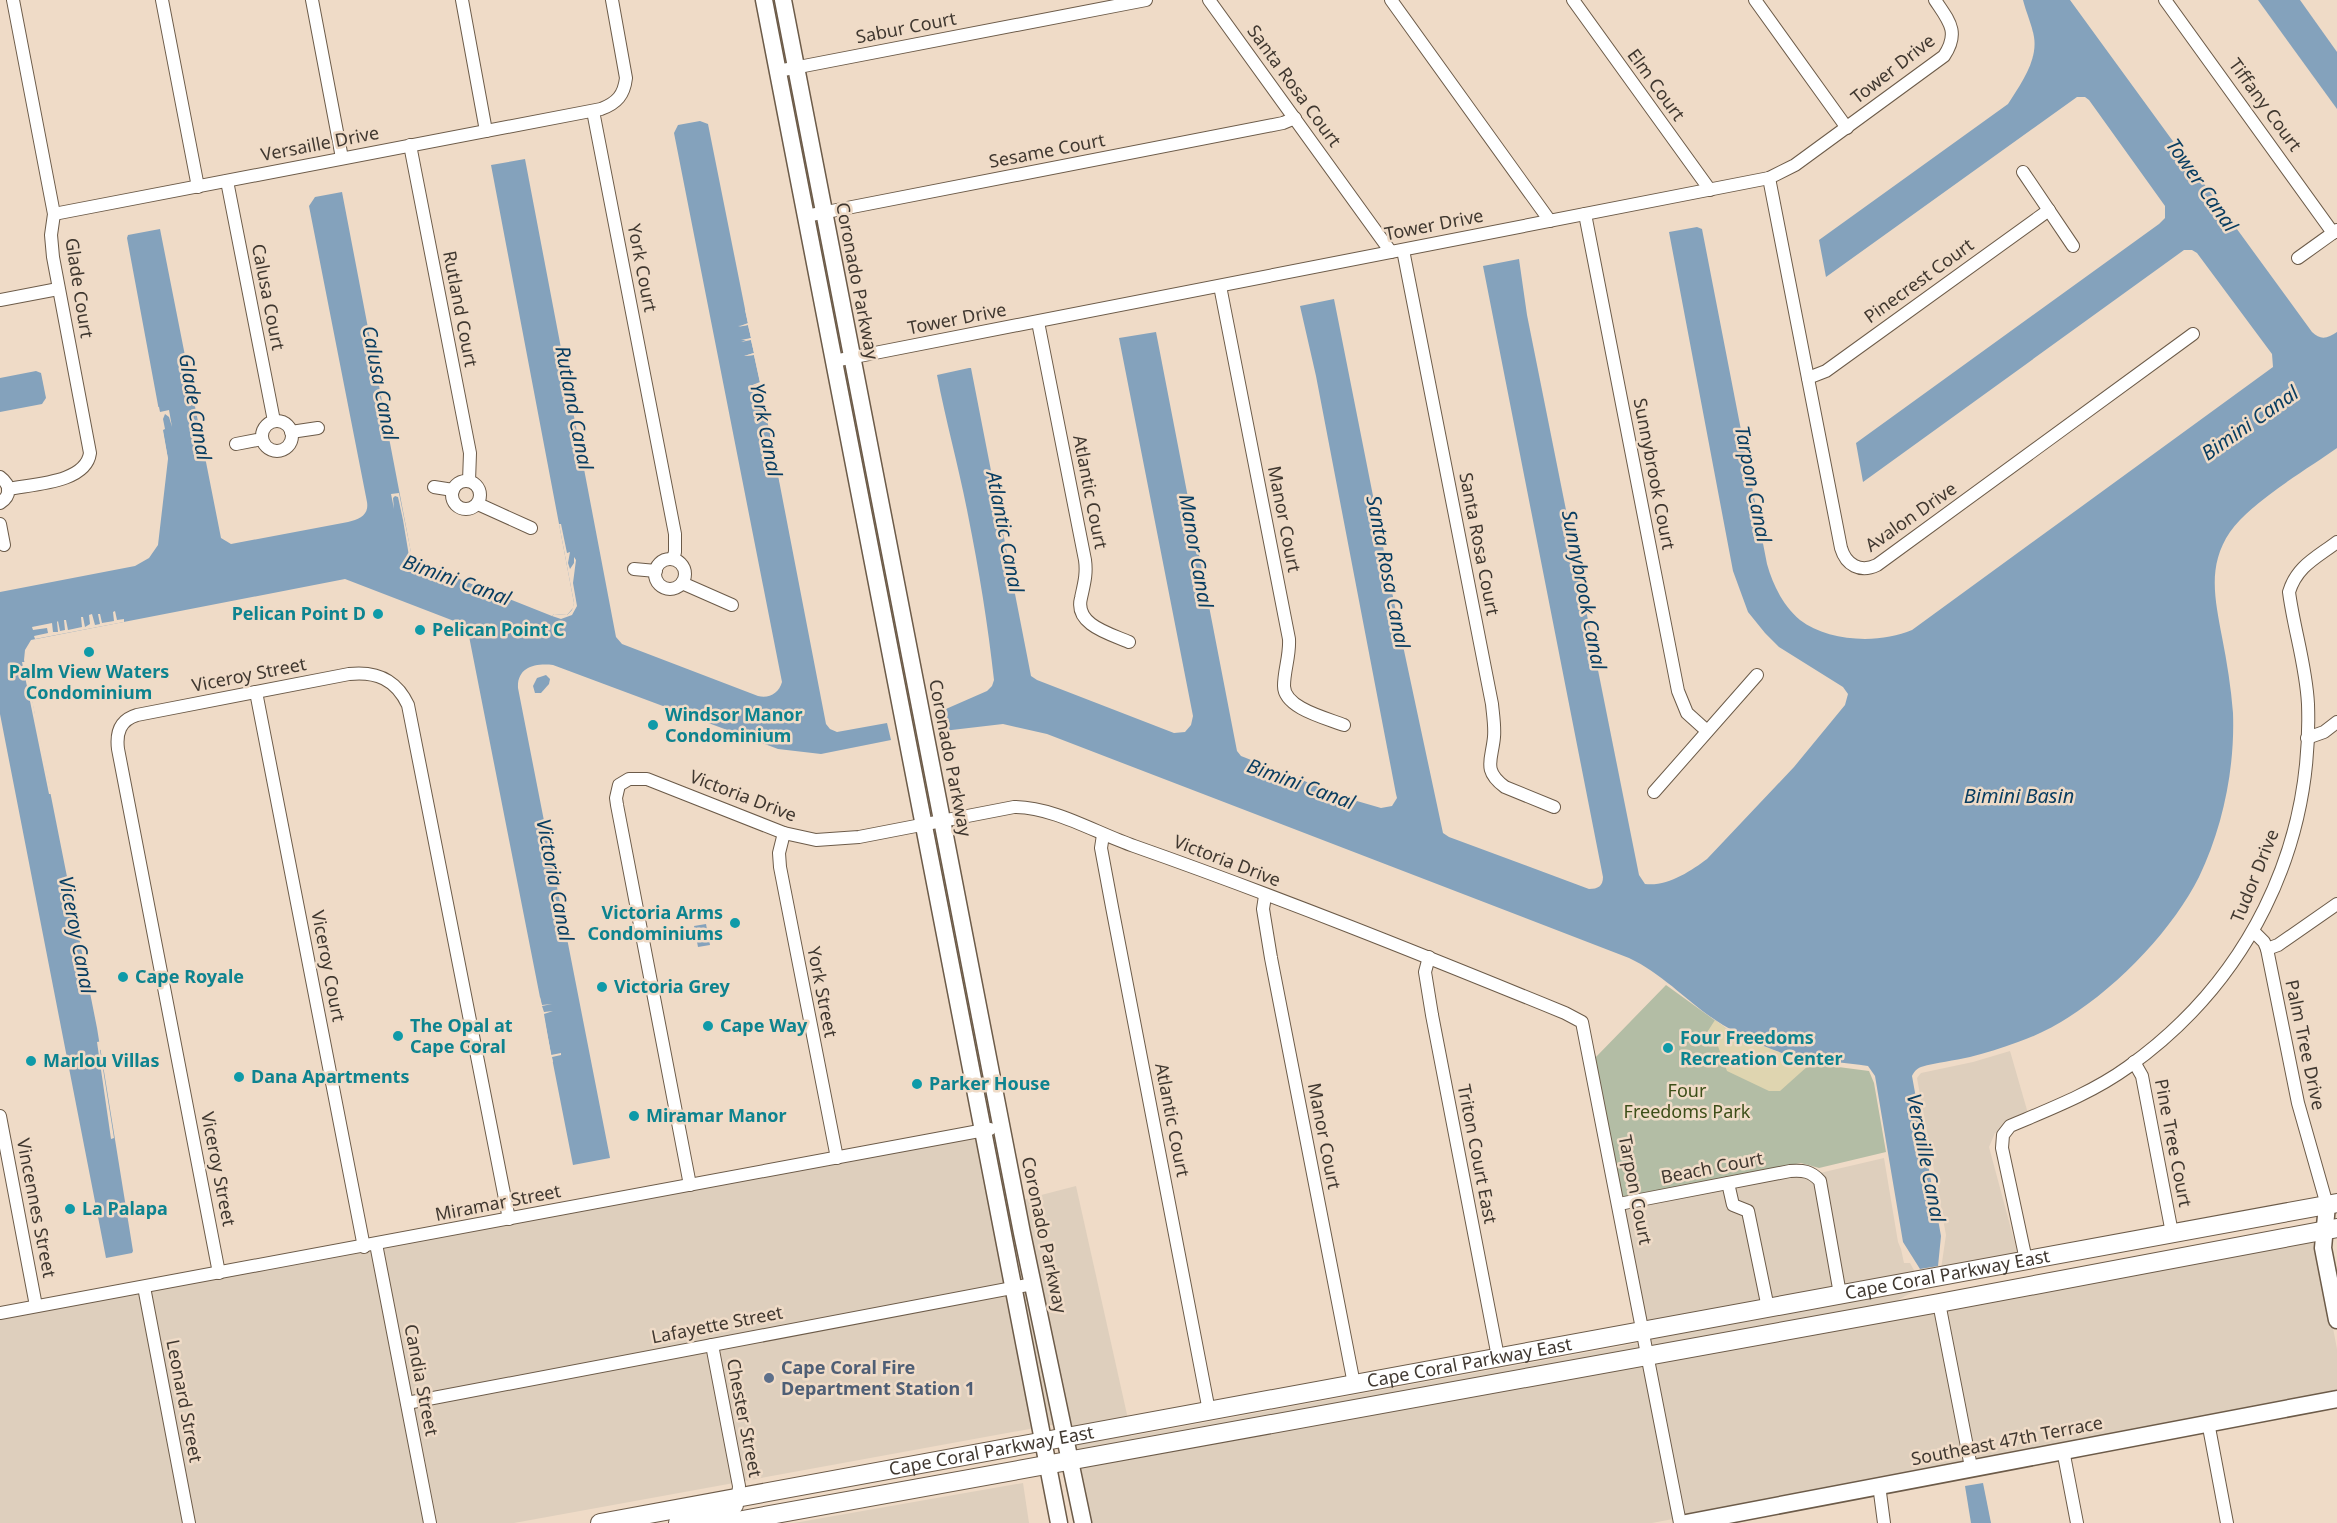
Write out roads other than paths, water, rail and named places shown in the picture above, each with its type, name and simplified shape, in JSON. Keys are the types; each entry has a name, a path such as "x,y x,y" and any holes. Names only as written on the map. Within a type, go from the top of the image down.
{"main road":[{"name":"Cape Coral Parkway East","path":"600,1523 2332,1204"},
{"name":"Cape Coral Parkway East","path":"726,1523 747,1521 1048,1463 1939,1303 2334,1229"},
{"path":"1893,1311 1921,1296 2013,1277 2024,1271 2026,1260"},
{"path":"747,1521 757,1507 841,1489 859,1475"},
{"path":"678,1523 727,1512 738,1498"}],"street":[{"name":"Glade Court","path":"8,489 75,475 86,465 90,447 58,289 52,248 54,214 13,0"},
{"path":"162,0 198,187"},
{"path":"312,0 342,158"},
{"path":"462,0 486,131"},
{"path":"593,111 615,102 622,94 625,85 626,72 612,0"},
{"path":"764,0 1059,1523"},
{"name":"Coronado Parkway","path":"783,0 1001,1126 1083,1523"},
{"name":"Sabur Court","path":"778,71 1146,0"},
{"name":"Santa Rosa Court","path":"1209,0 1295,118 1397,251 1492,704 1494,732 1489,758 1490,770 1505,788 1554,807"},
{"path":"1391,0 1550,221"},
{"name":"Elm Court","path":"1573,0 1710,190"},
{"path":"1755,0 1847,128"},
{"name":"Tower Drive","path":"834,361 1769,178 1796,165 1944,56 1951,46 1953,33 1949,20 1935,0"},
{"name":"Tiffany Court","path":"2165,0 2335,231 2298,258"},
{"name":"Versaille Drive","path":"54,214 593,111"},
{"name":"York Court","path":"593,111 675,534 673,559 684,567 685,576 682,583"},
{"name":"Sesame Court","path":"806,216 1272,126 1295,118"},
{"name":"Rutland Court","path":"411,145 470,453 469,481 479,487 478,504"},
{"path":"2023,172 2073,246"},
{"name":"Avalon Drive","path":"1769,178 1843,555 1853,566 1865,568 1877,565 2193,334"},
{"name":"Calusa Court","path":"227,181 274,421"},
{"name":"Pinecrest Court","path":"1808,378 1826,371 2049,210"},
{"name":"Sunnybrook Court","path":"1585,214 1678,691 1687,712 1707,731"},
{"name":"Manor Court","path":"1220,286 1289,639 1285,691 1290,701 1299,707 1344,725"},
{"path":"0,300 58,289"},
{"name":"Atlantic Court","path":"1038,322 1085,560 1086,581 1081,597 1081,609 1094,627 1129,642"},
{"path":"274,421 286,424 291,432 288,445 280,450 267,447 262,439 265,426 274,421"},
{"path":"291,432 318,428"},
{"path":"236,444 262,439"},
{"path":"0,477 7,483 8,489 7,496 0,503"},
{"path":"469,481 457,484 453,490 453,497 458,506 467,508 478,504 531,528"},
{"path":"434,487 453,490"},
{"path":"0,524 4,545"},
{"name":"Tudor Drive","path":"2026,1260 2002,1148 2003,1135 2010,1126 2097,1086 2134,1062 2173,1030 2229,968 2262,915 2295,828 2304,779 2307,738 2306,686 2289,592 2293,578 2303,567 2337,542"},
{"path":"673,559 664,560 656,571 657,580 663,586 672,588 682,583 732,605"},
{"path":"634,569 656,571"},
{"path":"877,582 895,579"},
{"name":"Viceroy Street","path":"219,1272 117,738 121,724 132,716 349,674 366,673 386,678 398,687 411,714 509,1219"},
{"path":"1654,792 1757,675"},
{"name":"Viceroy Court","path":"256,692 370,1246"},
{"path":"2307,738 2324,732 2337,723"},
{"name":"Victoria Drive","path":"690,1185 617,805 617,792 620,786 629,779 647,779 784,833 816,840 837,840 1014,807 1049,812 1104,835 1429,957 1565,1012 1582,1022"},
{"name":"York Street","path":"784,833 779,853 780,867 837,1158"},
{"name":"Atlantic Court","path":"1104,835 1101,848 1209,1411"},
{"name":"Manor Court","path":"1265,896 1263,909 1271,958 1354,1384"},
{"path":"2267,949 2278,945 2337,904"},
{"name":"Palm Tree Drive","path":"2253,931 2264,942 2267,949 2298,1103 2332,1204"},
{"name":"Triton Court East","path":"1429,957 1425,972 1432,1015 1498,1357"},
{"name":"Tarpon Court","path":"1582,1022 1680,1523"},
{"name":"Pine Tree Court","path":"2134,1062 2142,1076 2172,1233"},
{"name":"Vincennes Street","path":"0,1116 36,1306"},
{"name":"Miramar Street","path":"0,1313 370,1246 1001,1126"},
{"name":"Beach Court","path":"1619,1204 1790,1171 1801,1170 1812,1173 1820,1181 1840,1294"},
{"path":"1728,1183 1733,1205 1748,1211 1768,1308"},
{"path":"2332,1204 2334,1229 2323,1248 2337,1320"},
{"name":"Candia Street","path":"370,1246 407,1403 430,1523"},
{"name":"Lafayette Street","path":"407,1403 1033,1284"},
{"name":"Leonard Street","path":"144,1287 189,1523"},
{"path":"1939,1303 1971,1467"},
{"name":"Chester Street","path":"712,1345 739,1486 738,1498"},
{"name":"Southeast 47th Terrace","path":"1686,1523 2337,1399"},
{"path":"2208,1422 2227,1523"},
{"path":"2063,1450 2077,1523"},
{"path":"1879,1485 1884,1523"}],"water":[{"path":"2023,0 2070,0 2312,332 2324,338 2337,332 2337,448 2251,509 2230,532 2218,557 2215,596 2233,713 2232,755 2226,797 2215,838 2199,877 2185,902 2167,927 2123,975 2071,1016 2045,1031 2018,1042 1970,1057 1921,1067 1912,1076 1941,1236 1938,1266 1920,1269 1903,1242 1875,1076 1868,1066 1799,1058 1750,1040 1723,1025 1666,981 1629,958 1047,734 1003,724 943,731 939,712 987,691 994,680 972,536 937,375 969,368 971,368 1031,676 1174,733 1185,732 1191,725 1193,716 1119,338 1156,332 1237,751 1241,756 1350,799 1381,808 1392,806 1397,798 1316,376 1300,306 1334,299 1399,627 1443,833 1589,889 1599,886 1603,877 1483,266 1519,259 1527,315 1639,875 1645,884 1662,883 1694,868 1707,859 1794,767 1845,705 1848,694 1843,687 1779,647 1748,612 1733,571 1669,232 1697,227 1702,229 1772,580 1779,595 1800,620 1825,633 1839,637 1870,639 1912,630 2273,367 2272,354 2197,253 2184,250 1863,482 1856,443 2165,218 2165,206 2089,100 2085,97 2077,97 1826,277 1819,240 2008,104 2031,64 2035,46"},
{"path":"2258,0 2300,0 2337,52 2337,109"},
{"path":"700,121 708,124 748,324 738,326 748,325 751,338 741,340 751,340 754,353 744,356 754,355 760,383 750,386 760,384 762,397 753,400 763,399 765,412 756,415 766,413 771,439 761,442 771,441 774,454 764,457 774,455 777,468 767,471 777,470 826,724 837,732 887,723 891,740 821,754 778,749 553,665 534,666 521,675 518,688 610,1158 573,1165 467,626 345,579 31,640 25,650 24,660 97,1028 133,1251 106,1258 0,714 0,592 135,566 149,558 158,545 168,459 128,235 160,229 221,538 231,544 348,522 363,516 367,510 367,502 309,206 315,197 342,192 412,558 419,563 552,616 554,614 567,615 574,603 491,165 525,159 616,637 622,644 758,696 766,697 776,692 782,682 674,133 678,125"},
{"path":"36,371 41,373 46,398 42,404 0,412 0,378"},
{"path":"546,675 550,679 549,684 541,693 535,693 533,686 537,678"},
{"path":"706,924 710,945 698,947 694,926"},
{"path":"1983,1483 1991,1523 1971,1523 1965,1486"}],"place":[{"name":"Pelican Point D","path":"378,614"},
{"name":"Pelican Point C","path":"420,630"},
{"name":"Palm View Waters Condominium","path":"89,652"},
{"name":"Windsor Manor Condominium","path":"653,725"},
{"name":"Victoria Arms Condominiums","path":"735,923"},
{"name":"Cape Royale","path":"123,977"},
{"name":"Victoria Grey","path":"602,987"},
{"name":"Cape Way","path":"708,1026"},
{"name":"The Opal at Cape Coral","path":"398,1036"},
{"name":"Four Freedoms Recreation Center","path":"1668,1048"},
{"name":"Marlou Villas","path":"31,1061"},
{"name":"Dana Apartments","path":"239,1077"},
{"name":"Parker House","path":"917,1084"},
{"name":"Miramar Manor","path":"634,1116"},
{"name":"La Palapa","path":"70,1209"},
{"name":"Cape Coral Fire Department Station 1","path":"769,1378"}],"water label":[{"name":"Tower Canal","path":"2202,185"},
{"name":"Calusa Canal","path":"380,383"},
{"name":"Glade Canal","path":"195,407"},
{"name":"Rutland Canal","path":"574,408"},
{"name":"Bimini Canal","path":"2250,423"},
{"name":"York Canal","path":"766,430"},
{"name":"Tarpon Canal","path":"1753,484"},
{"name":"Atlantic Canal","path":"1005,532"},
{"name":"Manor Canal","path":"1196,551"},
{"name":"Santa Rosa Canal","path":"1388,572"},
{"name":"Bimini Canal","path":"457,580"},
{"name":"Sunnybrook Canal","path":"1584,590"},
{"name":"Bimini Canal","path":"1301,784"},
{"name":"Bimini Basin","path":"2019,796"},
{"name":"Victoria Canal","path":"555,880"},
{"name":"Viceroy Canal","path":"77,935"},
{"name":"Versaille Canal","path":"1926,1158"}],"park label":[{"name":"Four Freedoms Park","path":"1687,1101"}]}
